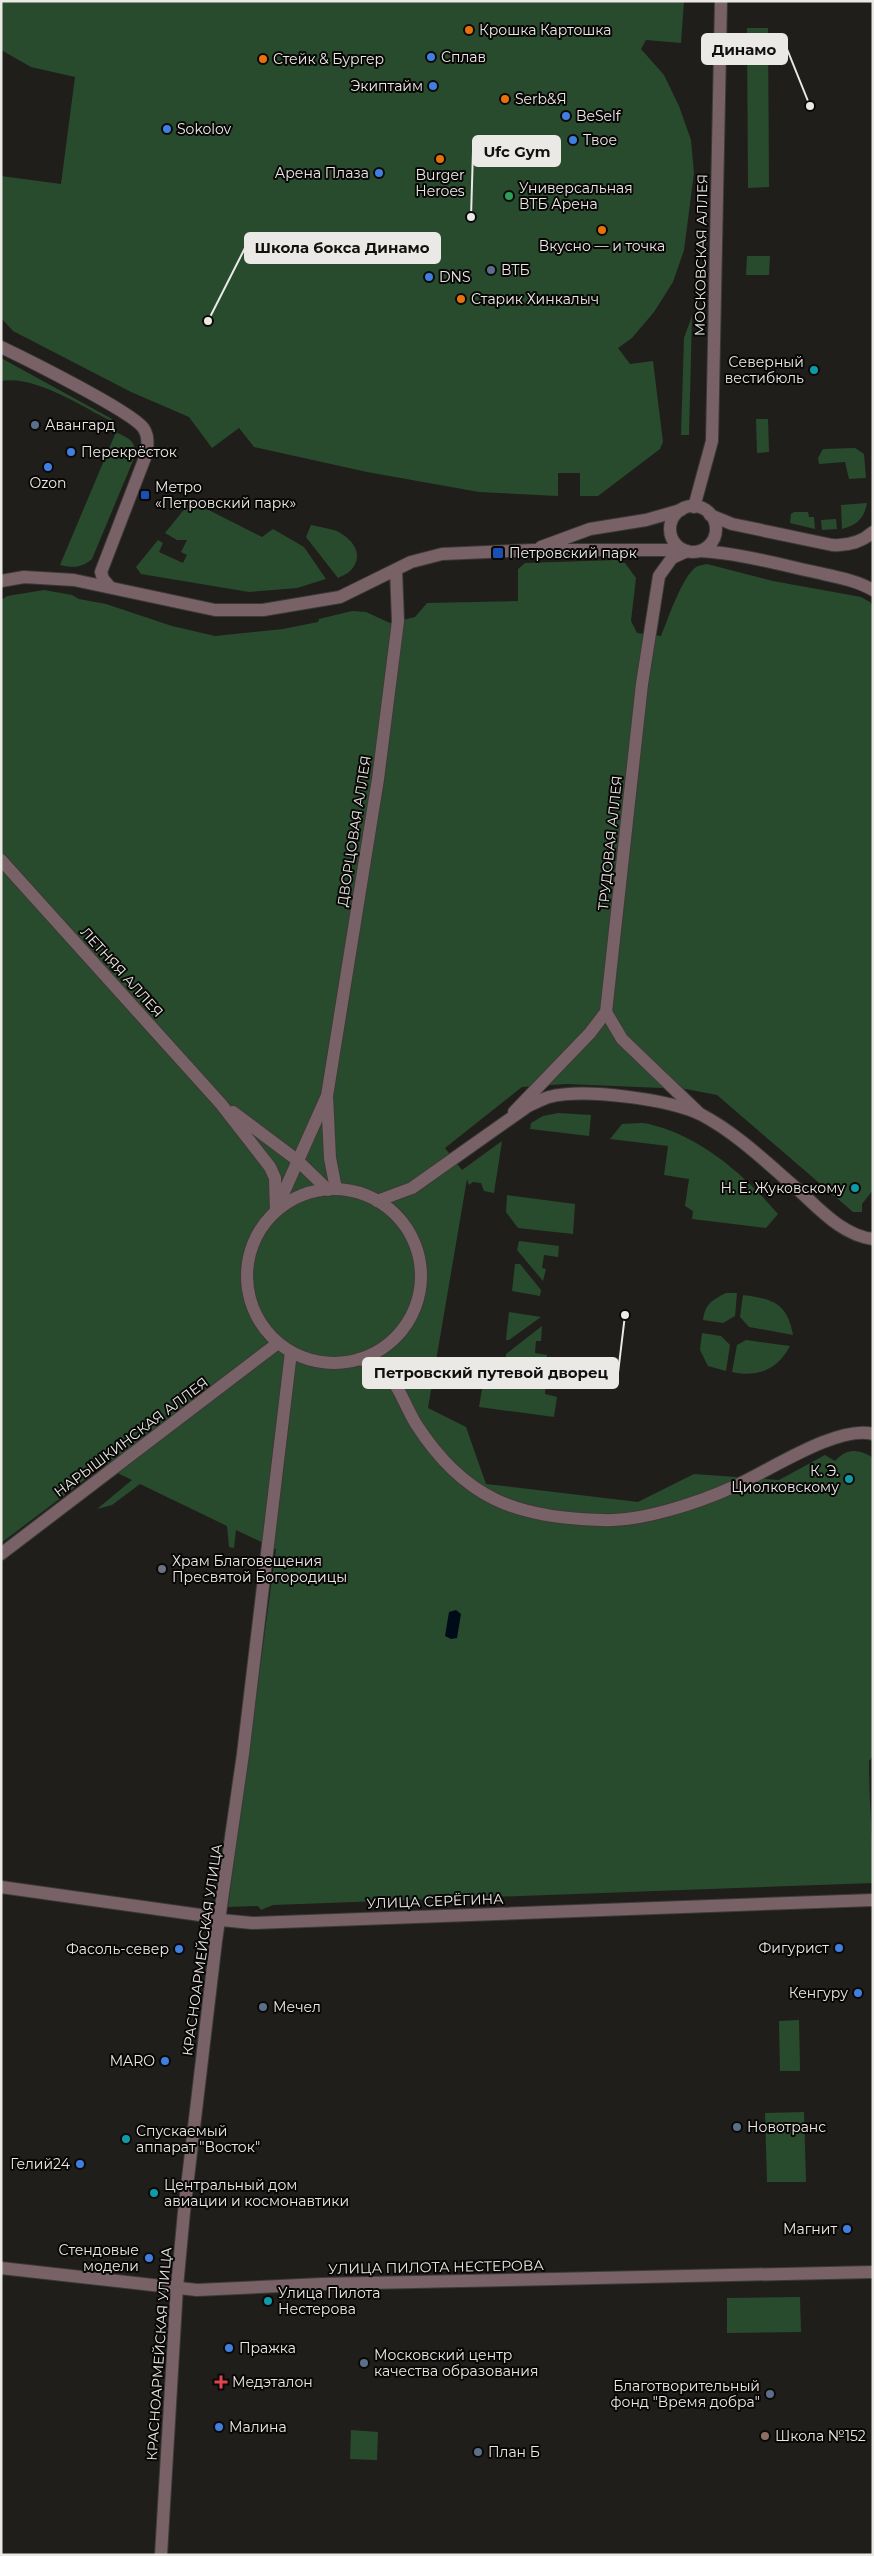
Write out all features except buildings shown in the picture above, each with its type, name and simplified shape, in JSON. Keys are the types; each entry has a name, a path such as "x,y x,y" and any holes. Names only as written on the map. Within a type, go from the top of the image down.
{"street":[{"name":"МОСКОВСКАЯ АЛЛЕЯ","path":"694,507 712,441 721,1"},
{"path":"1,347 124,412 144,427 148,445 136,483 101,572 103,579 109,586"},
{"path":"534,550 590,529 646,520 694,507 703,509 710,515 732,524 832,545 845,546 858,542 873,532"},
{"path":"681,510 672,521 670,531 676,544 690,551 709,545 714,537 716,528 710,515"},
{"path":"1,581 24,577 74,580 215,610 263,610 340,597 412,562 442,554 534,550 690,551 745,556 842,578 873,590"},
{"name":"ТРУДОВАЯ АЛЛЕЯ","path":"606,1012 642,684 659,576 672,558 690,551"},
{"path":"74,580 94,571 104,561"},
{"name":"ДВОРЦОВАЯ АЛЛЕЯ","path":"332,1190 328,1096 378,779 398,621 396,570"},
{"name":"ЛЕТНЯЯ АЛЛЕЯ","path":"1,860 221,1104 272,1172 277,1191 276,1211"},
{"path":"377,1201 417,1184 510,1116 590,1033 606,1012 622,1039 701,1115 752,1150 827,1216 852,1233 873,1239"},
{"path":"510,1116 549,1097 570,1094 651,1101 701,1115"},
{"name":"ДВОРЦОВАЯ АЛЛЕЯ","path":"276,1211 297,1160 328,1096"},
{"name":"ЛЕТНЯЯ АЛЛЕЯ","path":"221,1104 297,1160 332,1190"},
{"path":"332,1190 360,1194 377,1201 400,1220 413,1241 420,1264 420,1288 413,1312 400,1332 383,1348 360,1359 341,1363 323,1363 291,1352 278,1343 262,1326 252,1306 247,1270 251,1249 257,1235 276,1211 292,1200 309,1193 332,1190"},
{"name":"НАРЫШКИНСКАЯ АЛЛЕЯ","path":"1,1554 278,1343"},
{"name":"КРАСНОАРМЕЙСКАЯ УЛИЦА","path":"161,2555 177,2287 216,1941 221,1920 291,1352"},
{"path":"360,1359 376,1363 388,1372 417,1425 465,1482 482,1494 500,1503 519,1510 546,1516 601,1520 636,1518 732,1488 830,1439 864,1431 873,1434"},
{"name":"УЛИЦА СЕРЁГИНА","path":"1,1886 200,1915 221,1920 252,1923 873,1900"},
{"name":"УЛИЦА ПИЛОТА НЕСТЕРОВА","path":"1,2268 197,2290 322,2284 873,2272"}],"green space":[{"path":"1,1 684,1 681,43 646,40 641,49 664,75 679,106 691,140 694,173 684,250 673,282 654,312 632,338 618,348 630,364 653,361 663,442 660,449 598,496 580,496 580,473 558,473 558,496 479,492 367,472 254,447 239,428 212,448 189,417 131,392 13,331 1,318 1,176 61,184 75,77 31,67 1,50"},
{"path":"747,28 768,28 769,187 748,188"},
{"path":"747,256 770,256 769,275 746,275"},
{"path":"692,316 689,435 681,435 684,338"},
{"path":"1,358 112,419 111,421 43,387 14,380 1,381"},
{"path":"756,419 768,419 769,452 757,453"},
{"path":"116,432 133,443 135,456 92,559 77,566 60,565"},
{"path":"855,448 864,454 866,478 849,479 845,462 819,464 818,458 823,449"},
{"path":"191,501 262,537 273,529 304,547 326,579 297,588 249,592 141,574 136,567 158,540 163,543 159,552 183,563 187,555 181,552 187,540 177,540 165,533"},
{"path":"867,503 862,517 852,526 842,529 841,505"},
{"path":"794,512 808,512 809,517 814,517 815,529 790,523 791,514"},
{"path":"836,519 837,529 822,530 821,520"},
{"path":"311,525 339,532 353,544 356,549 357,560 349,572 338,578 306,537"},
{"name":"Петровский парк","path":"616,560 625,563 636,578 631,621 637,633 661,636 676,599 691,572 700,565 707,564 773,581 861,597 870,602 873,607 873,1190 862,1204 862,1212 853,1212 717,1095 686,1089 566,1084 522,1087 445,1148 462,1170 502,1141 494,1193 484,1191 481,1183 473,1182 469,1185 467,1179 428,1408 466,1427 486,1484 638,1502 694,1474 779,1480 825,1455 835,1461 844,1454 853,1451 862,1452 872,1457 873,1756 869,1761 873,1883 273,1905 261,1910 258,1906 228,1907 276,1549 236,1530 234,1548 229,1547 227,1526 140,1484 112,1505 97,1509 132,1480 103,1466 1,1543 1,600 7,596 44,590 106,604 172,626 215,636 283,629 318,622 319,619 352,611 366,612 390,623 415,617 427,603 518,601 518,569 525,563"},
{"path":"558,1113 591,1115 589,1136 530,1129 531,1123 543,1116"},
{"path":"622,1124 649,1124 668,1130 704,1147 751,1185 778,1214 766,1228 692,1219 693,1211 685,1206 689,1179 664,1175 668,1146 610,1139"},
{"path":"507,1195 575,1204 573,1234 518,1228 506,1212"},
{"path":"519,1241 559,1246 558,1257 544,1255 542,1268 546,1269 543,1281 517,1250"},
{"path":"515,1264 520,1264 541,1290 540,1296 512,1291"},
{"path":"726,1293 737,1293 735,1316 723,1323 703,1320 707,1306"},
{"path":"743,1295 763,1298 782,1309 787,1316 793,1335 749,1327 740,1317"},
{"path":"509,1312 541,1317 509,1340 506,1340"},
{"path":"542,1326 541,1341 536,1341 535,1353 547,1355 545,1367 506,1362 506,1354"},
{"path":"702,1333 721,1336 730,1345 726,1371 708,1366 700,1350"},
{"path":"746,1340 790,1346 780,1361 766,1370 750,1374 732,1372 737,1345"},
{"path":"502,1374 546,1381 545,1394 557,1397 554,1417 479,1407 482,1389"},
{"path":"799,2020 800,2071 780,2071 779,2021"},
{"path":"804,2112 806,2182 767,2182 765,2113"},
{"path":"800,2297 801,2332 727,2333 727,2298"},
{"path":"351,2430 378,2432 377,2460 350,2459"}],"water":[{"path":"456,1610 461,1614 457,1638 451,1639 445,1636 449,1612"}],"place":[{"name":"Крошка Картошка","path":"469,30"},
{"name":"Сплав","path":"431,57"},
{"name":"Стейк & Бургер","path":"263,59"},
{"name":"Экиптайм","path":"433,86"},
{"name":"Serb&Я","path":"505,99"},
{"name":"Динамо","path":"810,106"},
{"name":"BeSelf","path":"566,116"},
{"name":"Sokolov","path":"167,129"},
{"name":"Твое","path":"573,140"},
{"name":"Burger Heroes","path":"440,159"},
{"name":"Арена Плаза","path":"379,173"},
{"name":"Универсальная ВТБ Арена","path":"509,196"},
{"name":"Ufc Gym","path":"471,217"},
{"name":"Вкусно — и точка","path":"602,230"},
{"name":"ВТБ","path":"491,270"},
{"name":"DNS","path":"429,277"},
{"name":"Старик Хинкалыч","path":"461,299"},
{"name":"Школа бокса Динамо","path":"208,321"},
{"name":"Cеверный вестибюль","path":"814,370"},
{"name":"Авангард","path":"35,425"},
{"name":"Перекрёсток","path":"71,452"},
{"name":"Ozon","path":"48,467"},
{"name":"Метро «Петровский парк»","path":"145,495"},
{"name":"Петровский парк","path":"498,553"},
{"name":"Н. Е. Жуковскому","path":"855,1188"},
{"name":"Петровский путевой дворец","path":"625,1315"},
{"name":"К. Э. Циолковскому","path":"849,1479"},
{"name":"Храм Благовещения Пресвятой Богородицы","path":"162,1569"},
{"name":"Фигурист","path":"839,1948"},
{"name":"Фасоль-север","path":"179,1949"},
{"name":"Кенгуру","path":"858,1993"},
{"name":"Мечел","path":"263,2007"},
{"name":"MARO","path":"165,2061"},
{"name":"Новотранс","path":"737,2127"},
{"name":"Спускаемый аппарат \"Восток\"","path":"126,2139"},
{"name":"Гелий24","path":"80,2164"},
{"name":"Центральный дом авиации и космонавтики","path":"154,2193"},
{"name":"Магнит","path":"847,2229"},
{"name":"Стендовые модели","path":"149,2258"},
{"name":"Улица Пилота Нестерова","path":"268,2301"},
{"name":"Пражка","path":"229,2348"},
{"name":"Московский центр качества образования","path":"364,2363"},
{"name":"Медэталон","path":"221,2382"},
{"name":"Благотворительный фонд \"Время добра\"","path":"770,2394"},
{"name":"Малина","path":"219,2427"},
{"name":"Школа №152","path":"765,2436"},
{"name":"План Б","path":"478,2452"}]}
